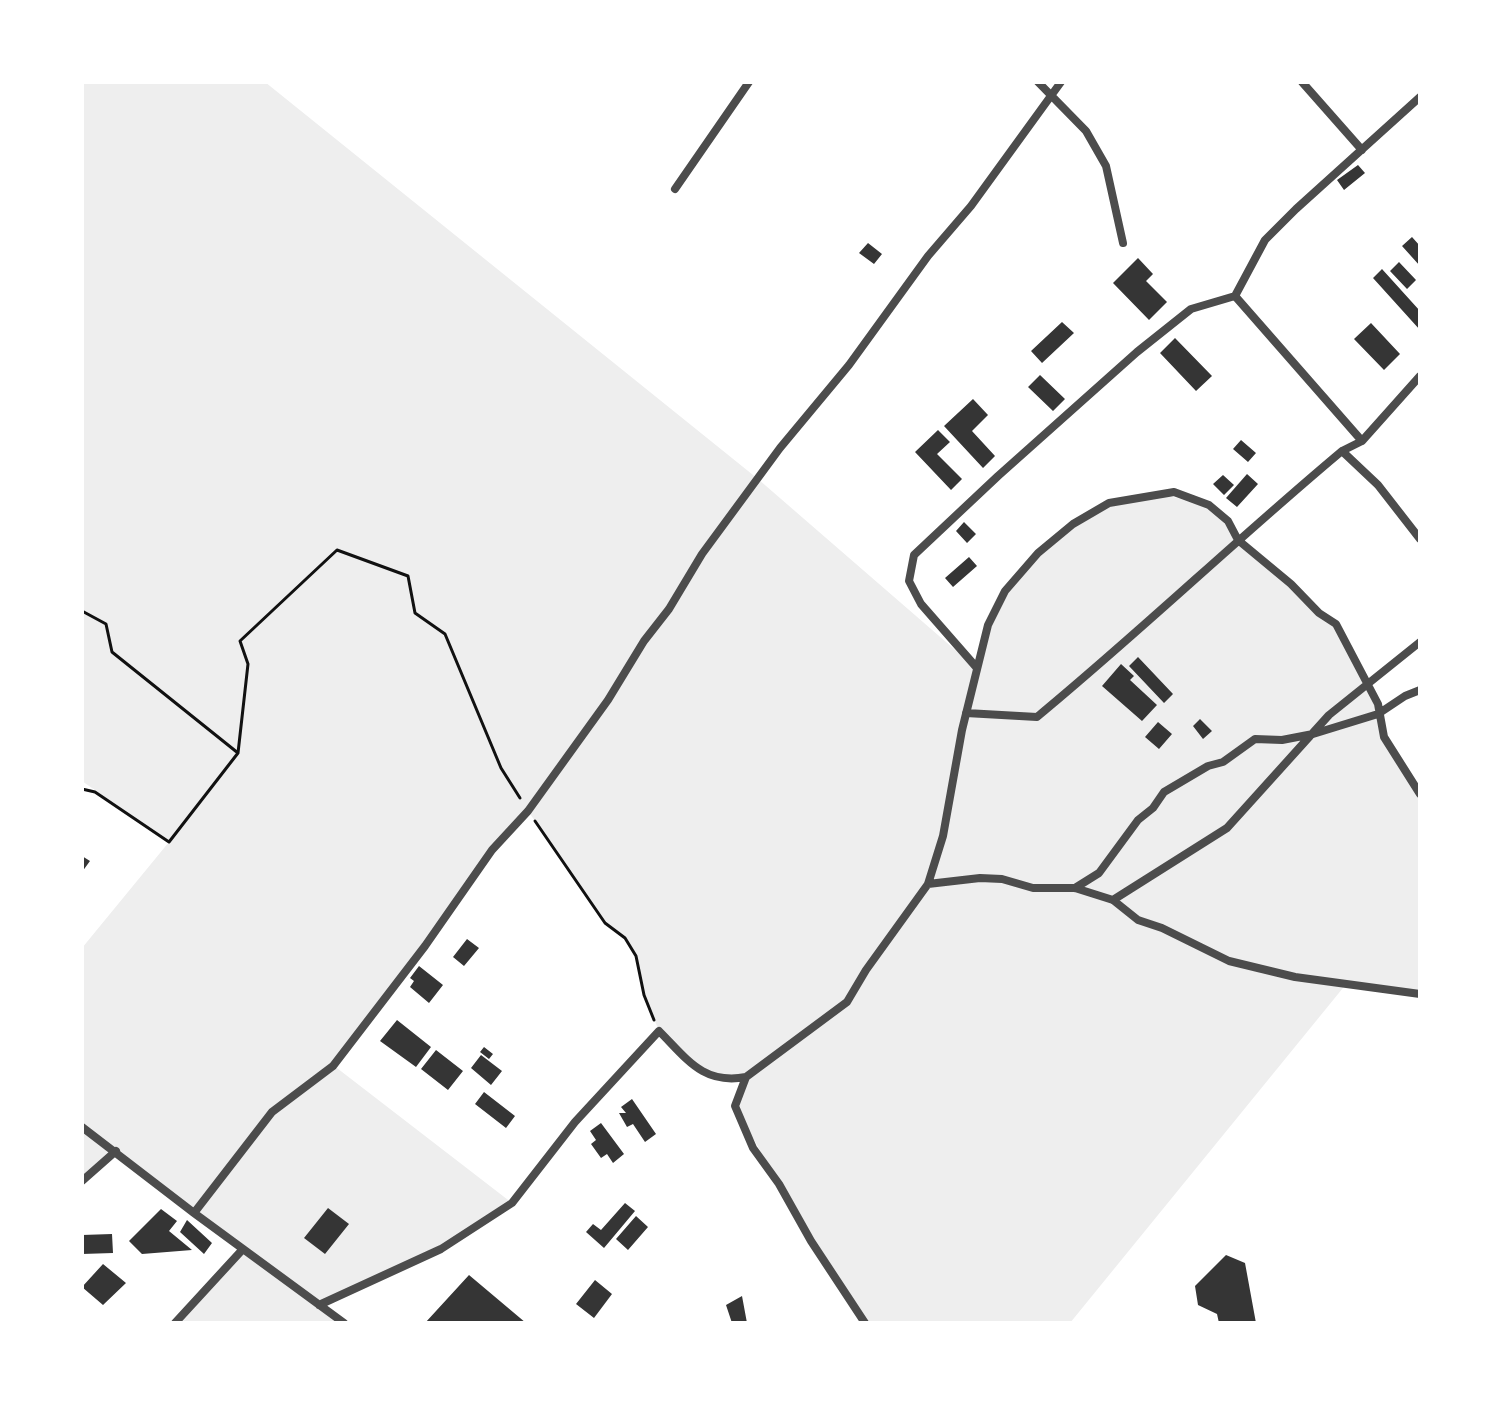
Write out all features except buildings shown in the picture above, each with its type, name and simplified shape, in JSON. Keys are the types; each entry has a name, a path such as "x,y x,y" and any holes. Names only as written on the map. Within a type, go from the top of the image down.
{"street":[{"path":"675,189 749,82"},
{"path":"1038,82 1086,131 1106,166 1123,243"},
{"path":"194,1213 272,1112 333,1066 425,946 492,850 528,811 608,700 702,554 780,448 849,365 1061,82"},
{"path":"1302,82 1362,150"},
{"path":"977,668 921,604 909,581 914,555 1021,455 1180,317 1191,309 1235,296 1265,240 1420,97"},
{"path":"1235,296 1362,441"},
{"path":"966,713 1037,717 1097,668 1342,451 1362,441 1420,376"},
{"path":"1342,451 1378,485 1420,539"},
{"path":"319,1305 441,1249 512,1203 575,1122 659,1031 692,1065 707,1075 728,1080 746,1077 847,1002 866,970 928,884 943,836 966,713 988,625 1005,591 1038,553 1073,524 1109,503 1174,492 1209,505 1228,521 1238,540 1291,584 1319,613 1336,624 1378,704 1384,737 1420,794"},
{"path":"1113,900 1227,828 1329,715 1420,642"},
{"path":"1075,888 1099,873 1138,820 1153,808 1164,792 1208,766 1223,762 1255,739 1282,740 1313,734 1378,714 1420,690"},
{"path":"928,884 980,878 1002,879 1033,888 1075,888 1113,900 1138,920 1162,928 1229,961 1295,977 1420,994"},
{"path":"746,1077 735,1106 753,1148 779,1184 811,1241 865,1323"},
{"path":"82,1127 344,1323"},
{"path":"82,1181 116,1151"},
{"path":"175,1323 243,1249"}],"path":[{"path":"82,789 95,792 169,842 238,753 248,664 240,641 337,550 408,576 415,613 445,634 501,768 605,923 625,938 636,956 644,995 659,1031"},
{"path":"82,611 106,624 112,652 238,753"}],"shaded area":[{"path":"82,82 265,82 758,479 976,668 1000,601 1038,553 1109,503 1159,494 1209,505 1238,540 1336,624 1368,686 1384,737 1420,790 1420,992 1347,983 1070,1323 869,1323 779,1184 735,1106 746,1077 707,1075 659,1031 644,995 636,956 625,938 605,922 528,811 554,774 333,1065 512,1203 441,1249 320,1304 346,1323 175,1323 243,1249 114,1154 82,1181 82,948 169,842 82,781"}]}
